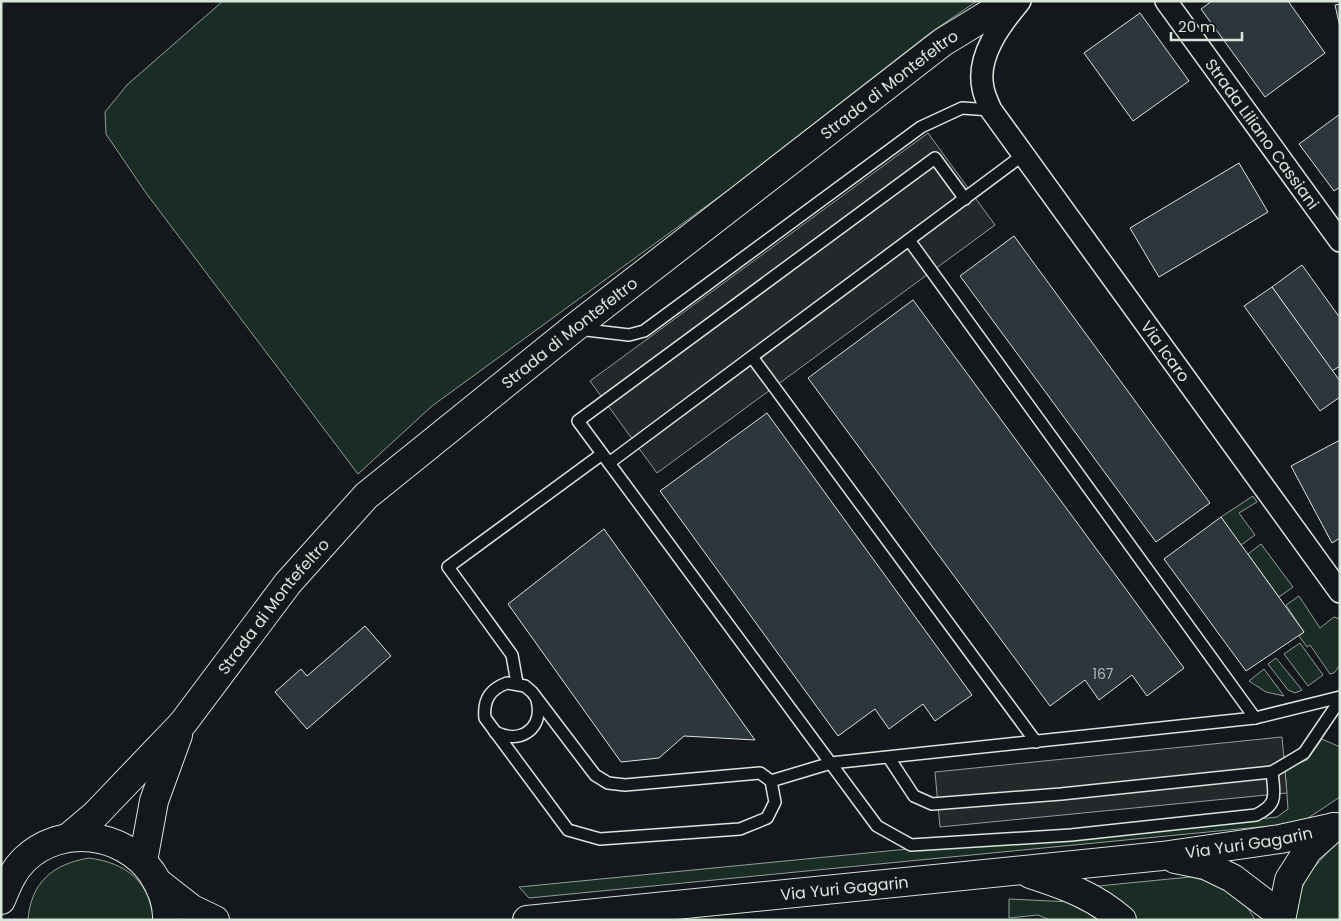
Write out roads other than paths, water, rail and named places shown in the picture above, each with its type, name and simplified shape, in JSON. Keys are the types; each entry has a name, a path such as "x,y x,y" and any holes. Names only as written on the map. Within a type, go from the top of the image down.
{"main road":[{"name":"Strada di Montefeltro","path":"69,837 95,815 183,722 288,583 366,496 574,328 944,42 1010,1"},
{"name":"Strada di Montefeltro","path":"143,861 154,800 183,722"},
{"name":"Via Yuri Gagarin","path":"527,920 1021,872 1162,856 1280,839 1337,825"},
{"name":"Via Yuri Gagarin","path":"1162,856 1205,865 1232,878 1281,917 1289,880 1308,850 1337,825"},
{"name":"Strada di Montefeltro","path":"1,900 8,880 24,860 45,845 69,837 96,837 121,845 143,861 160,884 167,911 167,920"},
{"path":"1021,872 1073,888 1108,908 1122,920"},
{"path":"160,884 192,910 216,920"}],"street":[{"name":"Via Icaro","path":"1020,1 997,29 984,61 982,86 990,110 1340,592"},
{"name":"Strada Liliano Cassiani","path":"1166,1 1340,241"}],"lane":[{"path":"574,328 629,334 644,331 922,127 962,108 990,110"},
{"path":"517,683 512,655 448,567 752,357 1023,155"},
{"path":"965,199 935,158 578,420 877,826 911,845 1071,835 1256,815 1269,809 1275,796 1272,772"},
{"path":"909,240 1255,718"},
{"path":"752,357 1036,742"},
{"path":"507,683 517,683 532,692 595,775 608,783 626,785 760,774 771,781 775,802 767,818 740,829 600,839 568,830 488,724 484,708 492,691 507,683"},
{"path":"488,724 495,732 514,738 531,730 538,718 539,708 532,692"},
{"path":"771,781 831,764 1255,718 1340,698"},
{"path":"889,758 914,796 932,804 1061,794 1272,772 1304,753 1340,698"}]}
